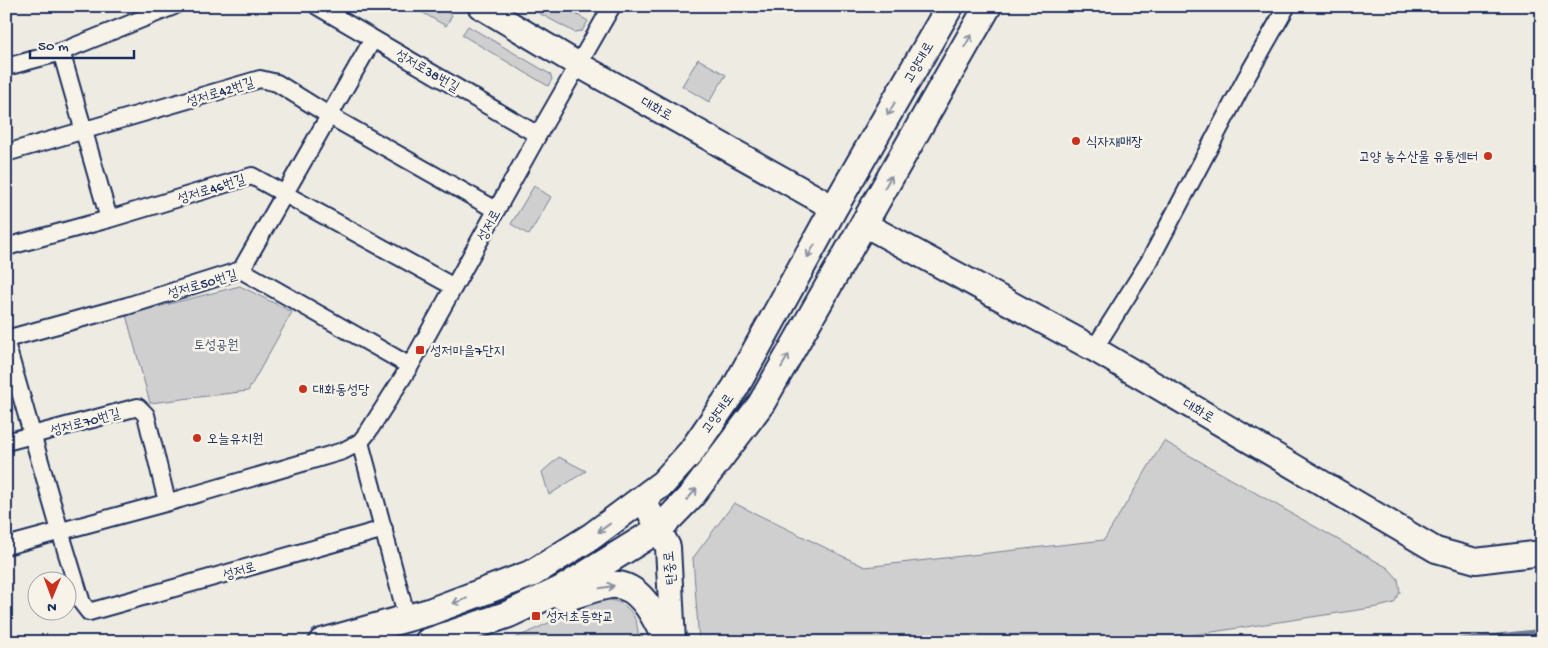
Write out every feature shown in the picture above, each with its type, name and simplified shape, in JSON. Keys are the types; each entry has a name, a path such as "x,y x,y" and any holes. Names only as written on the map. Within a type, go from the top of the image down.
{"main road":[{"name":"고양대로","path":"322,642 429,612 534,573 592,536 663,483 691,452 735,388 834,208 950,6"},
{"name":"고양대로","path":"428,642 509,614 562,589 659,529 692,495 761,404 988,6"},
{"path":"509,614 610,585 621,586 632,590 642,599 652,613 667,642"}],"street":[{"path":"6,67 61,51 174,6"},
{"name":"성저로38번길","path":"317,6 538,135"},
{"name":"대화로","path":"480,6 580,66 834,208"},
{"name":"성저로","path":"6,546 343,451 360,442 375,422 410,366 612,6"},
{"path":"1094,349 1150,260 1246,78 1287,6"},
{"path":"241,270 373,39"},
{"path":"61,51 109,219"},
{"name":"성저로42번길","path":"6,154 260,79 277,84 496,210"},
{"name":"성저로46번길","path":"6,247 109,219 252,176 454,287"},
{"name":"대화로","path":"864,224 1094,349 1436,550 1476,561 1542,553"},
{"name":"성저로50번길","path":"6,341 241,270 410,366"},
{"name":"성저로70번길","path":"6,341 60,531"},
{"name":"성저로70번길","path":"6,442 138,407 146,415 167,502"},
{"path":"360,442 407,618"},
{"name":"탄중로","path":"643,499 668,547 673,642"},
{"name":"성저로","path":"60,531 82,603 90,612 384,529"}],"green space":[{"path":"411,6 437,6 452,15 446,26"},
{"path":"526,6 562,6 588,21 582,31 574,32"},
{"path":"468,26 550,74 552,79 548,86 462,35"},
{"path":"698,59 726,75 709,102 682,86"},
{"path":"534,186 551,197 529,235 511,224"},
{"name":"토성공원","path":"240,286 292,312 248,391 150,403 126,315"},
{"path":"1164,441 1388,568 1398,579 1400,592 1394,603 1146,642 699,642 693,558 734,503 865,567 1104,540"},
{"path":"559,457 586,471 549,495 542,472"},
{"path":"606,599 622,604 635,618 639,642 507,642 592,603"}],"waterway":[{"path":"1440,642 1542,631"}],"place":[{"name":"식자재매장","path":"1076,141"},
{"name":"고양 농수산물 유통센터","path":"1488,156"},
{"name":"성저마을7단지","path":"420,350"},
{"name":"대화동성당","path":"303,389"},
{"name":"오늘유치원","path":"197,438"},
{"name":"성저초등학교","path":"536,616"}]}
